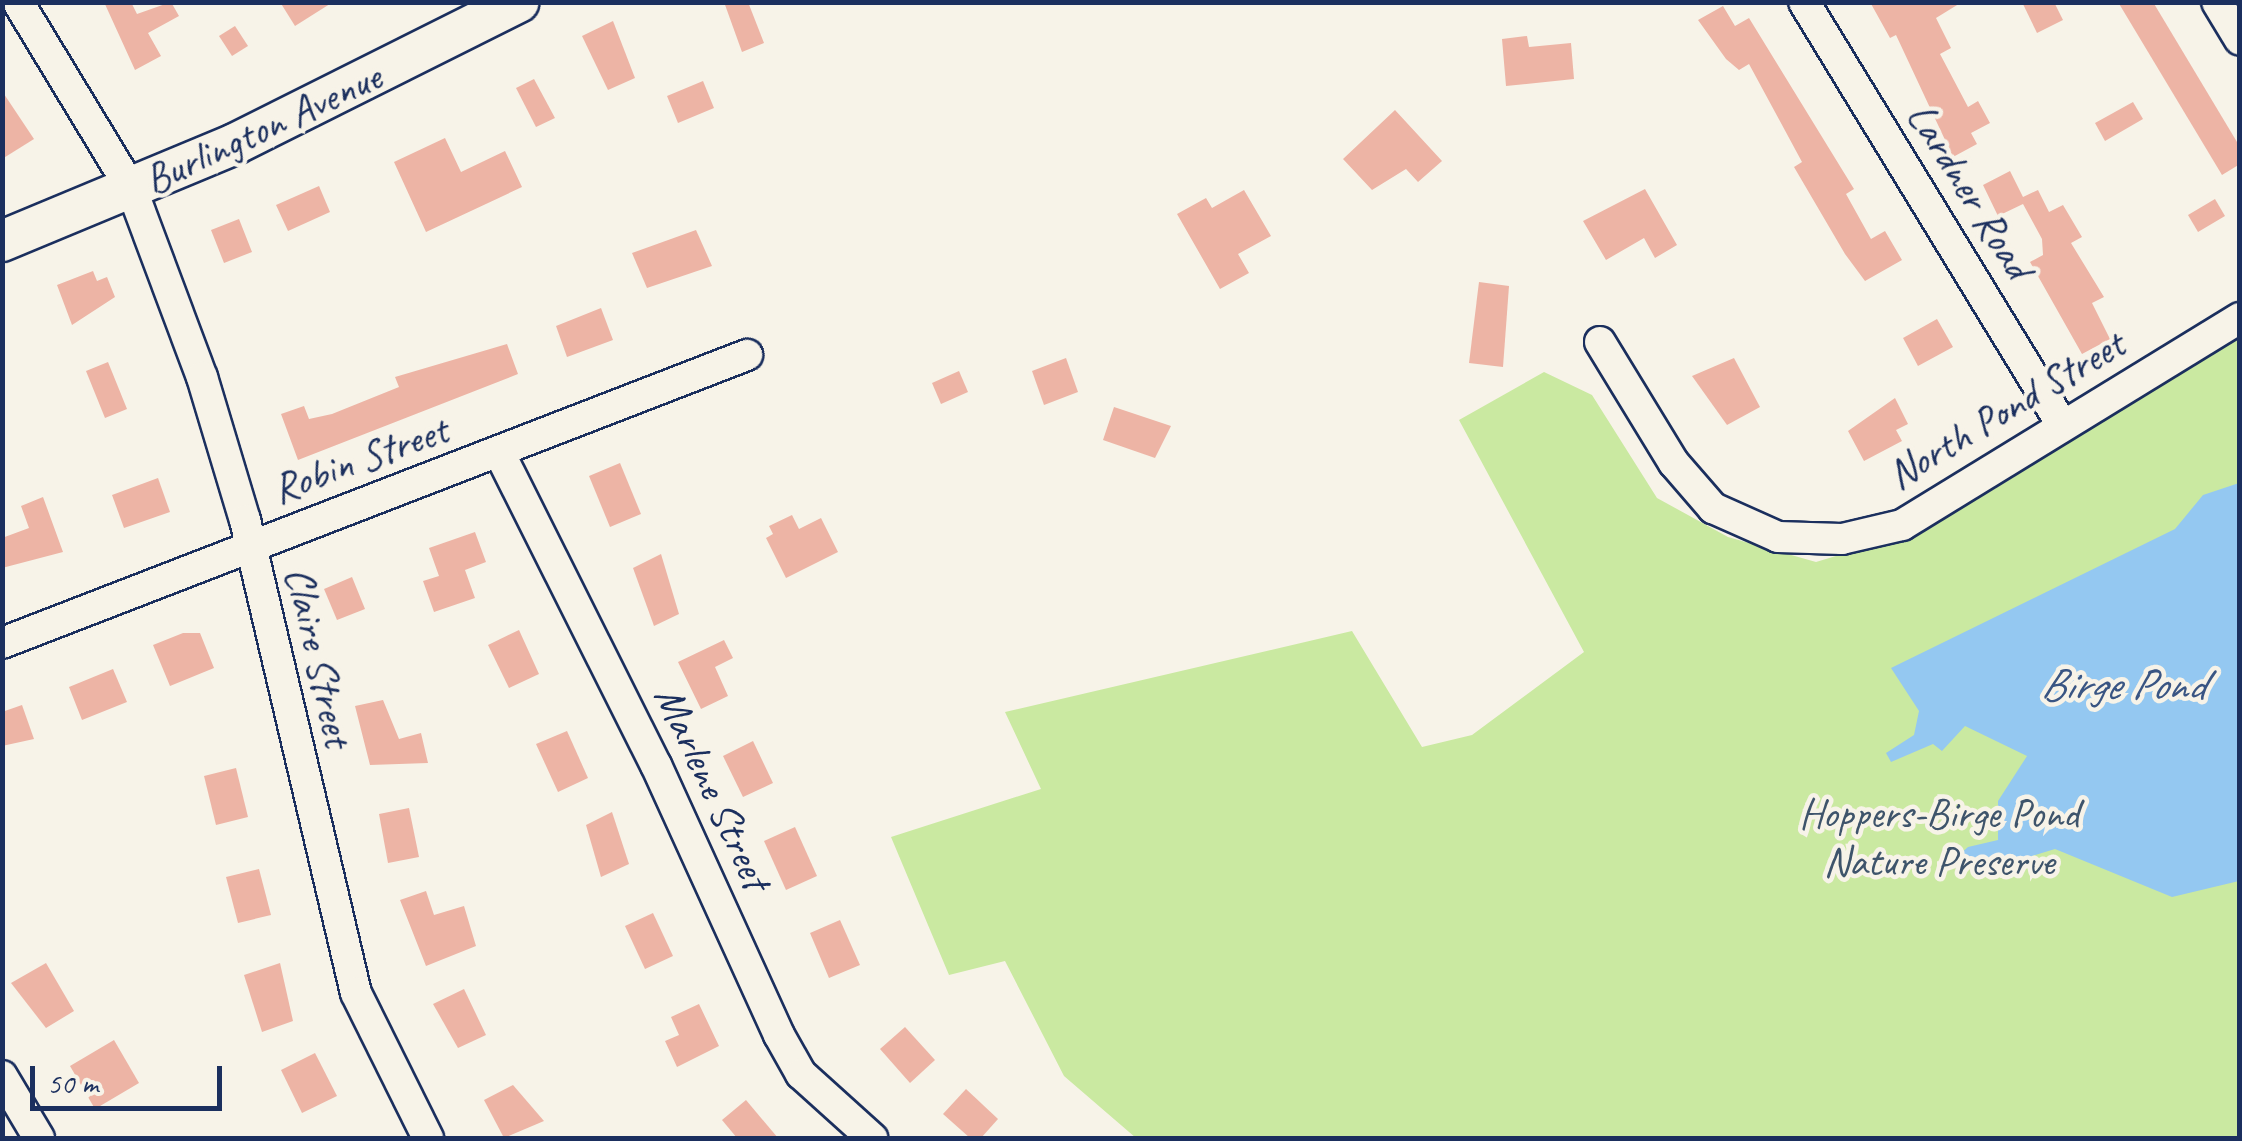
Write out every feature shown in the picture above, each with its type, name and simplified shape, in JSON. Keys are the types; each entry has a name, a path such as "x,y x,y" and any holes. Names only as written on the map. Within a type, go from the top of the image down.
{"main road":[{"name":"Burlington Avenue","path":"2,242 132,190 518,2"}],"street":[{"name":"Claire Street","path":"18,2 132,190 202,376 250,546 356,994 428,1138"},
{"name":"Lardner Road","path":"1804,2 2062,424"},
{"path":"2216,2 2240,40"},
{"name":"North Pond Street","path":"1600,342 1674,463 1713,508 1778,537 1842,540 1902,525 2240,318"},
{"name":"Robin Street","path":"2,644 250,546 500,454 746,355"},
{"name":"Marlene Street","path":"500,454 800,1074 872,1138"},
{"path":"2,1076 39,1138"}],"green space":[{"name":"Hoppers-Birge Pond Nature Preserve","path":"2239,337 2239,1138 1136,1138 1064,1076 1005,961 949,975 891,837 1041,789 1005,712 1352,631 1422,747 1472,735 1584,652 1459,420 1544,372 1592,395 1657,498 1728,537 1816,562 1909,534 1991,491"}],"water":[{"name":"Birge Pond","path":"2239,483 2239,881 2172,897 2055,849 1993,868 1947,866 1968,847 1998,840 1998,801 2027,756 1965,726 1942,751 1933,744 1891,762 1886,753 1914,735 1919,711 1891,668 2175,529 2203,495"}],"building":[{"path":"104,2 131,2 137,14 171,2 179,16 148,33 161,56 135,70"},
{"path":"280,2 333,2 295,26"},
{"path":"724,2 748,2 764,43 742,52"},
{"path":"1870,2 1962,2 1936,18 1951,48 1940,54 1968,107 1978,101 1990,123 1971,133 1977,144 1953,157 1896,35 1890,38"},
{"path":"2022,2 2054,2 2063,20 2037,33"},
{"path":"2118,2 2153,2 2240,147 2240,164 2222,175"},
{"path":"1723,6 1735,26 1749,18 1854,189 1846,194 1871,239 1885,231 1902,260 1865,281 1845,254 1794,167 1802,162 1749,64 1739,70 1726,59 1698,20"},
{"path":"613,21 635,78 608,90 582,36"},
{"path":"235,26 248,46 232,56 219,36"},
{"path":"1527,36 1529,47 1571,43 1574,79 1506,86 1502,39"},
{"path":"534,79 555,118 536,127 516,88"},
{"path":"703,81 714,108 678,123 667,96"},
{"path":"2,91 34,139 2,159"},
{"path":"2133,102 2143,119 2105,141 2095,123"},
{"path":"1395,110 1442,161 1418,182 1406,169 1372,190 1343,159"},
{"path":"445,138 461,172 505,151 522,187 426,232 394,162"},
{"path":"2010,171 2023,197 2038,190 2049,212 2063,205 2082,237 2071,243 2104,297 2092,303 2110,339 2082,354 2030,262 2043,255 2042,239 2023,204 1998,216 1983,185"},
{"path":"319,186 330,212 288,231 276,205"},
{"path":"1645,189 1677,245 1655,258 1644,238 1606,260 1583,221"},
{"path":"1244,190 1271,236 1238,254 1249,273 1220,289 1177,214 1206,198 1212,208"},
{"path":"2215,199 2225,216 2198,232 2188,215"},
{"path":"239,219 252,252 224,263 211,230"},
{"path":"696,230 712,266 647,288 632,253"},
{"path":"93,271 97,281 107,277 115,297 72,325 57,285"},
{"path":"1479,282 1509,286 1503,367 1469,363"},
{"path":"601,308 613,340 567,357 556,326"},
{"path":"1937,319 1953,347 1918,366 1903,338"},
{"path":"507,344 518,374 298,460 281,414 304,406 309,419 332,414 399,387 395,377"},
{"path":"1066,358 1078,392 1044,405 1032,371"},
{"path":"1734,358 1760,407 1727,425 1692,376"},
{"path":"108,362 127,409 105,418 86,371"},
{"path":"959,371 968,392 941,404 932,383"},
{"path":"1895,398 1908,424 1896,430 1902,441 1864,461 1848,431"},
{"path":"1114,407 1171,426 1155,458 1103,440"},
{"path":"620,463 641,514 610,527 589,476"},
{"path":"158,478 170,512 124,528 112,495"},
{"path":"43,497 63,552 2,568 2,538 29,528 21,506"},
{"path":"792,515 799,529 821,518 838,552 786,578 766,538 773,534 769,526"},
{"path":"475,532 486,562 465,570 475,598 434,612 423,581 439,576 429,548"},
{"path":"661,554 679,614 654,626 633,568"},
{"path":"352,577 365,609 337,620 324,589"},
{"path":"519,630 539,674 509,688 488,645"},
{"path":"183,633 200,633 214,668 170,686 153,645"},
{"path":"724,640 733,658 715,667 728,696 701,709 678,662"},
{"path":"113,669 127,702 82,720 69,687"},
{"path":"383,700 399,739 421,733 428,763 370,765 355,706"},
{"path":"22,705 34,739 2,746 2,712"},
{"path":"567,731 588,778 558,792 536,744"},
{"path":"753,741 773,783 743,797 723,756"},
{"path":"236,768 248,817 216,825 204,776"},
{"path":"409,808 419,857 388,863 379,814"},
{"path":"612,812 629,864 601,877 586,825"},
{"path":"795,827 817,876 786,890 764,841"},
{"path":"259,869 271,915 238,923 226,877"},
{"path":"426,891 434,915 464,906 476,946 426,966 400,900"},
{"path":"653,913 673,956 645,969 625,926"},
{"path":"840,920 860,965 829,978 810,933"},
{"path":"46,963 74,1011 46,1028 11,983"},
{"path":"280,963 293,1021 262,1032 244,975"},
{"path":"464,989 486,1035 458,1048 433,1004"},
{"path":"699,1004 719,1046 677,1067 665,1041 679,1035 671,1017"},
{"path":"905,1027 935,1060 910,1083 880,1049"},
{"path":"114,1040 139,1083 95,1109 70,1066"},
{"path":"315,1053 337,1096 302,1113 281,1070"},
{"path":"513,1085 544,1121 504,1138 484,1100"},
{"path":"966,1089 998,1119 981,1138 970,1138 943,1114"},
{"path":"746,1100 778,1138 737,1138 722,1120"}]}
